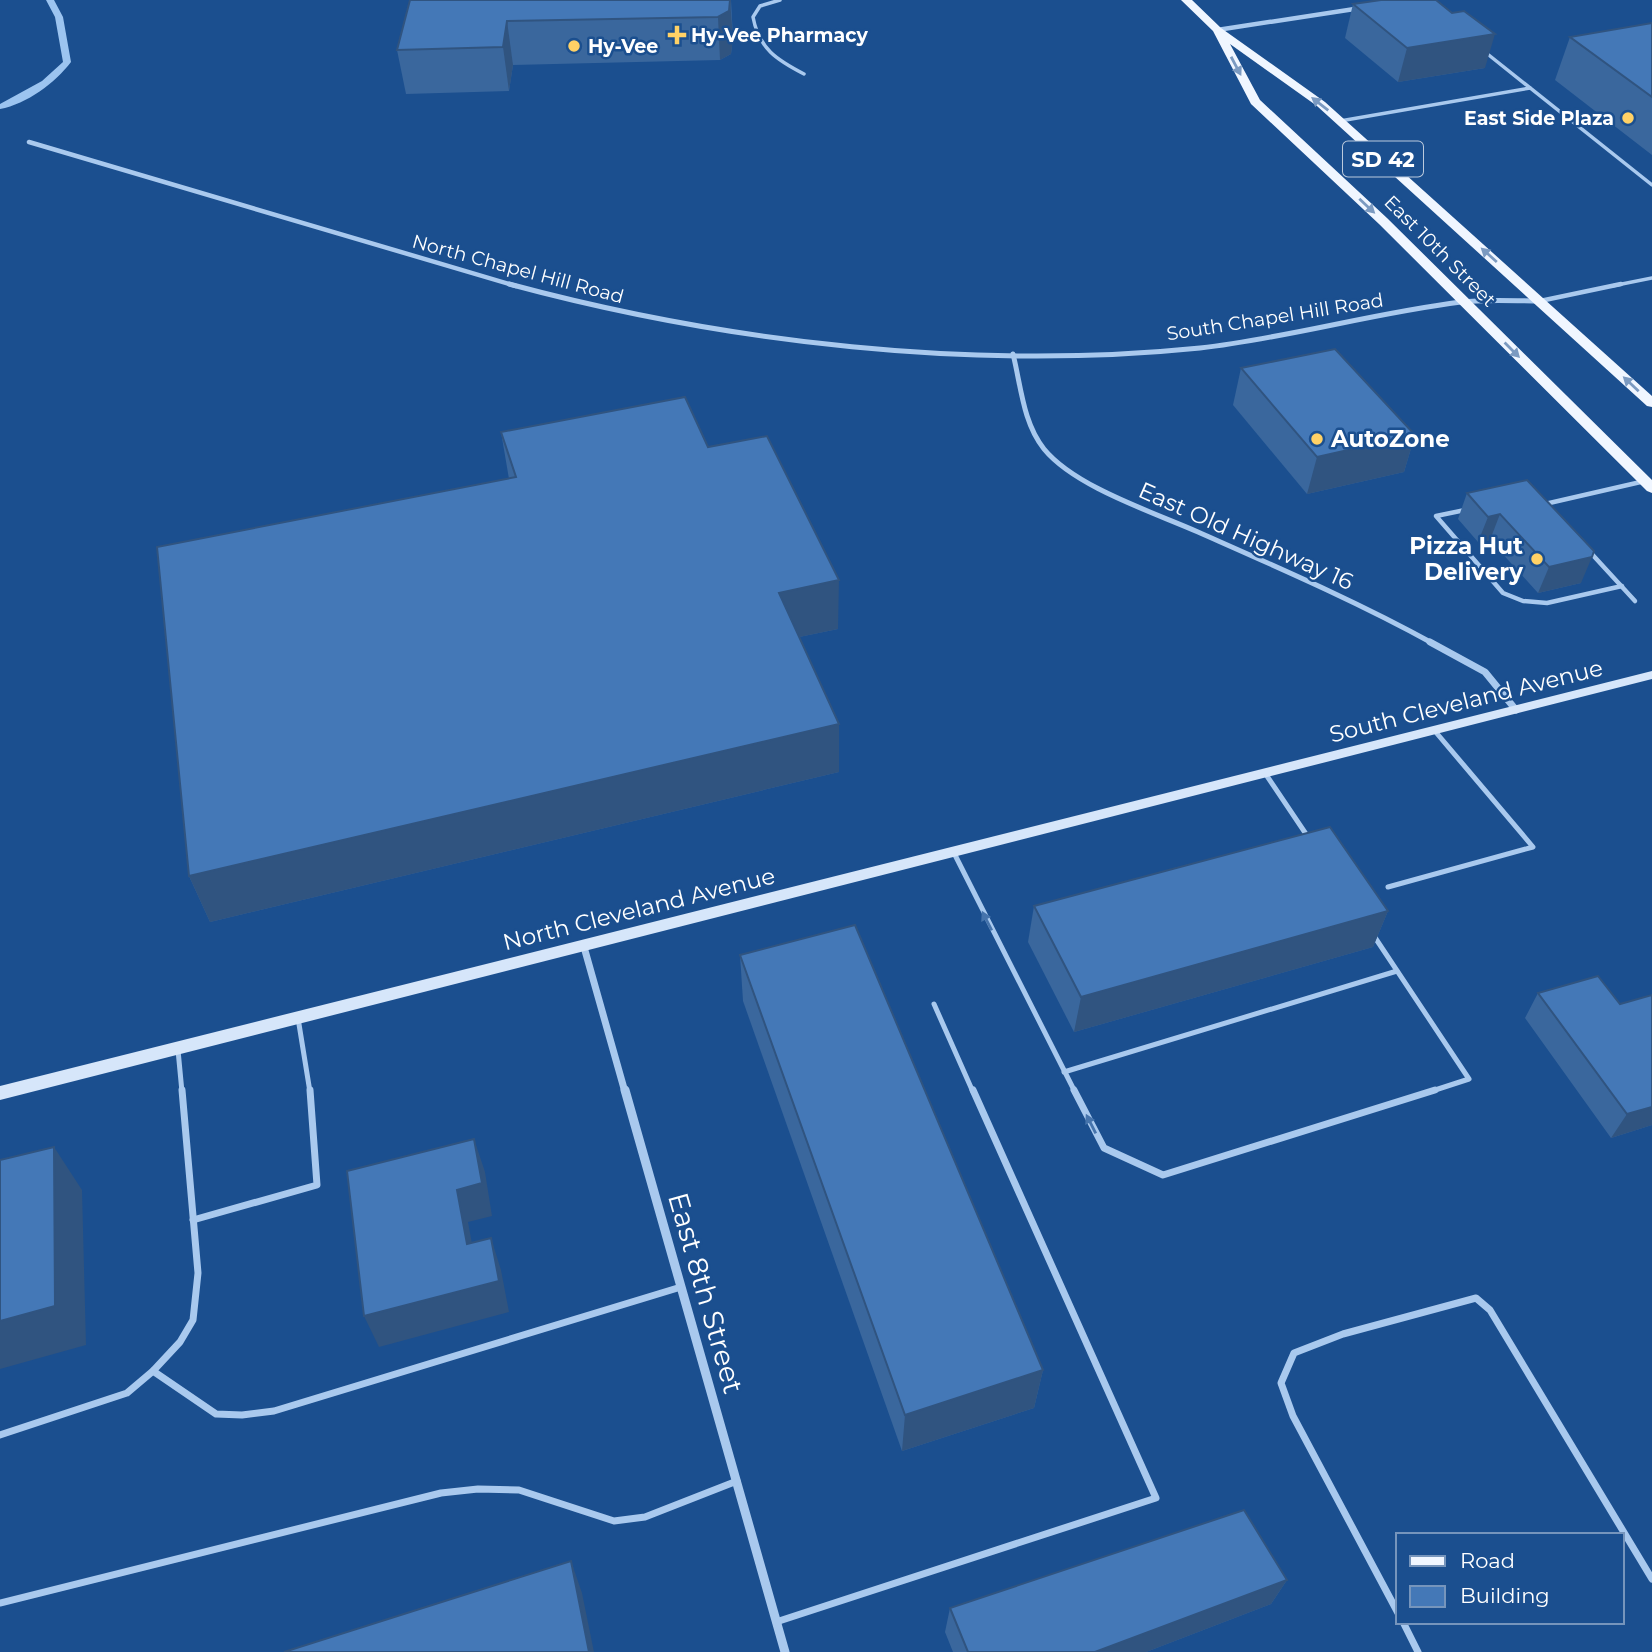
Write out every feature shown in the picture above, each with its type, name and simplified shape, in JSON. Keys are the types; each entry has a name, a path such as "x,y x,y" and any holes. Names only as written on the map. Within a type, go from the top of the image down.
{"main road":[{"name":"East 10th Street","path":"1186,0 1217,30 1321,104 1652,403"},
{"name":"East 10th Street","path":"1217,30 1255,102 1383,220 1649,485"}],"street":[{"path":"1217,30 1373,6"},
{"name":"North Chapel Hill Road","path":"29,142 136,170 341,235 552,296 776,338 927,352 1013,355"},
{"name":"South Chapel Hill Road","path":"1013,355 1136,352 1219,345 1464,302 1540,301"},
{"name":"East Old Highway 16","path":"1013,355 1031,425 1041,444 1055,460 1081,480 1295,575 1418,635 1485,673 1516,710"},
{"name":"South Cleveland Avenue","path":"1289,767 1652,675"},
{"name":"North Cleveland Avenue","path":"0,1093 1289,767"},
{"name":"East 8th Street","path":"584,947 785,1652"}],"lane":[{"path":"780,0 760,6 753,17 755,36 767,54 804,74"},
{"path":"1482,49 1652,185"},
{"path":"1340,121 1530,88"},
{"path":"1540,301 1652,278"},
{"path":"1534,501 1544,502 1649,485"},
{"path":"1544,502 1553,512"},
{"path":"1475,508 1436,516 1503,593 1523,601 1547,603 1622,586"},
{"path":"1587,549 1635,601"},
{"path":"1388,887 1533,847 1434,730"},
{"path":"1265,773 1310,840"},
{"path":"954,852 1104,1148 1163,1175 1469,1079 1368,927"},
{"path":"1065,1072 1397,971"},
{"path":"776,1622 1156,1498 934,1004"},
{"path":"193,1220 317,1185 308,1069 298,1018"},
{"path":"0,1435 127,1393 153,1371 180,1342 193,1320 198,1273 178,1049"},
{"path":"153,1371 216,1414 242,1415 274,1411 681,1287"},
{"path":"1396,1609 1293,1416 1281,1383 1294,1353 1343,1334 1476,1298 1490,1310 1652,1579"},
{"path":"0,1603 441,1493 478,1489 519,1490 614,1521 645,1517 737,1481"},
{"path":"1404,1624 1418,1652"}],"building":[{"path":"410,0 730,0 729,11 718,17 507,21 503,47 397,50"},
{"path":"1381,0 1436,0 1452,13 1464,11 1495,34 1407,48 1353,4"},
{"path":"1652,23 1652,97 1570,37"},
{"path":"1335,349 1415,435 1317,457 1241,368"},
{"path":"685,397 708,447 767,436 839,580 779,593 839,724 189,876 157,547 516,477 501,432"},
{"path":"1527,480 1594,551 1592,557 1549,567 1500,514 1488,517 1467,493"},
{"path":"1330,827 1388,911 1081,997 1034,906"},
{"path":"855,925 1043,1370 905,1415 740,955"},
{"path":"1598,976 1620,1004 1652,995 1652,1107 1627,1114 1538,993"},
{"path":"474,1139 482,1183 457,1190 467,1244 491,1238 499,1281 364,1316 347,1171"},
{"path":"54,1147 55,1306 0,1321 0,1160"},
{"path":"1244,1510 1287,1580 1095,1652 968,1652 950,1608"},
{"path":"571,1561 589,1652 284,1652"}],"waterway":[{"path":"1,107 45,83 67,62 59,17 50,0"}],"place":[{"name":"Hy-Vee Pharmacy","path":"677,35"},
{"name":"Hy-Vee","path":"574,46"},
{"name":"East Side Plaza","path":"1628,118"},
{"name":"AutoZone","path":"1317,439"},
{"name":"Pizza Hut Delivery","path":"1537,559"}]}
